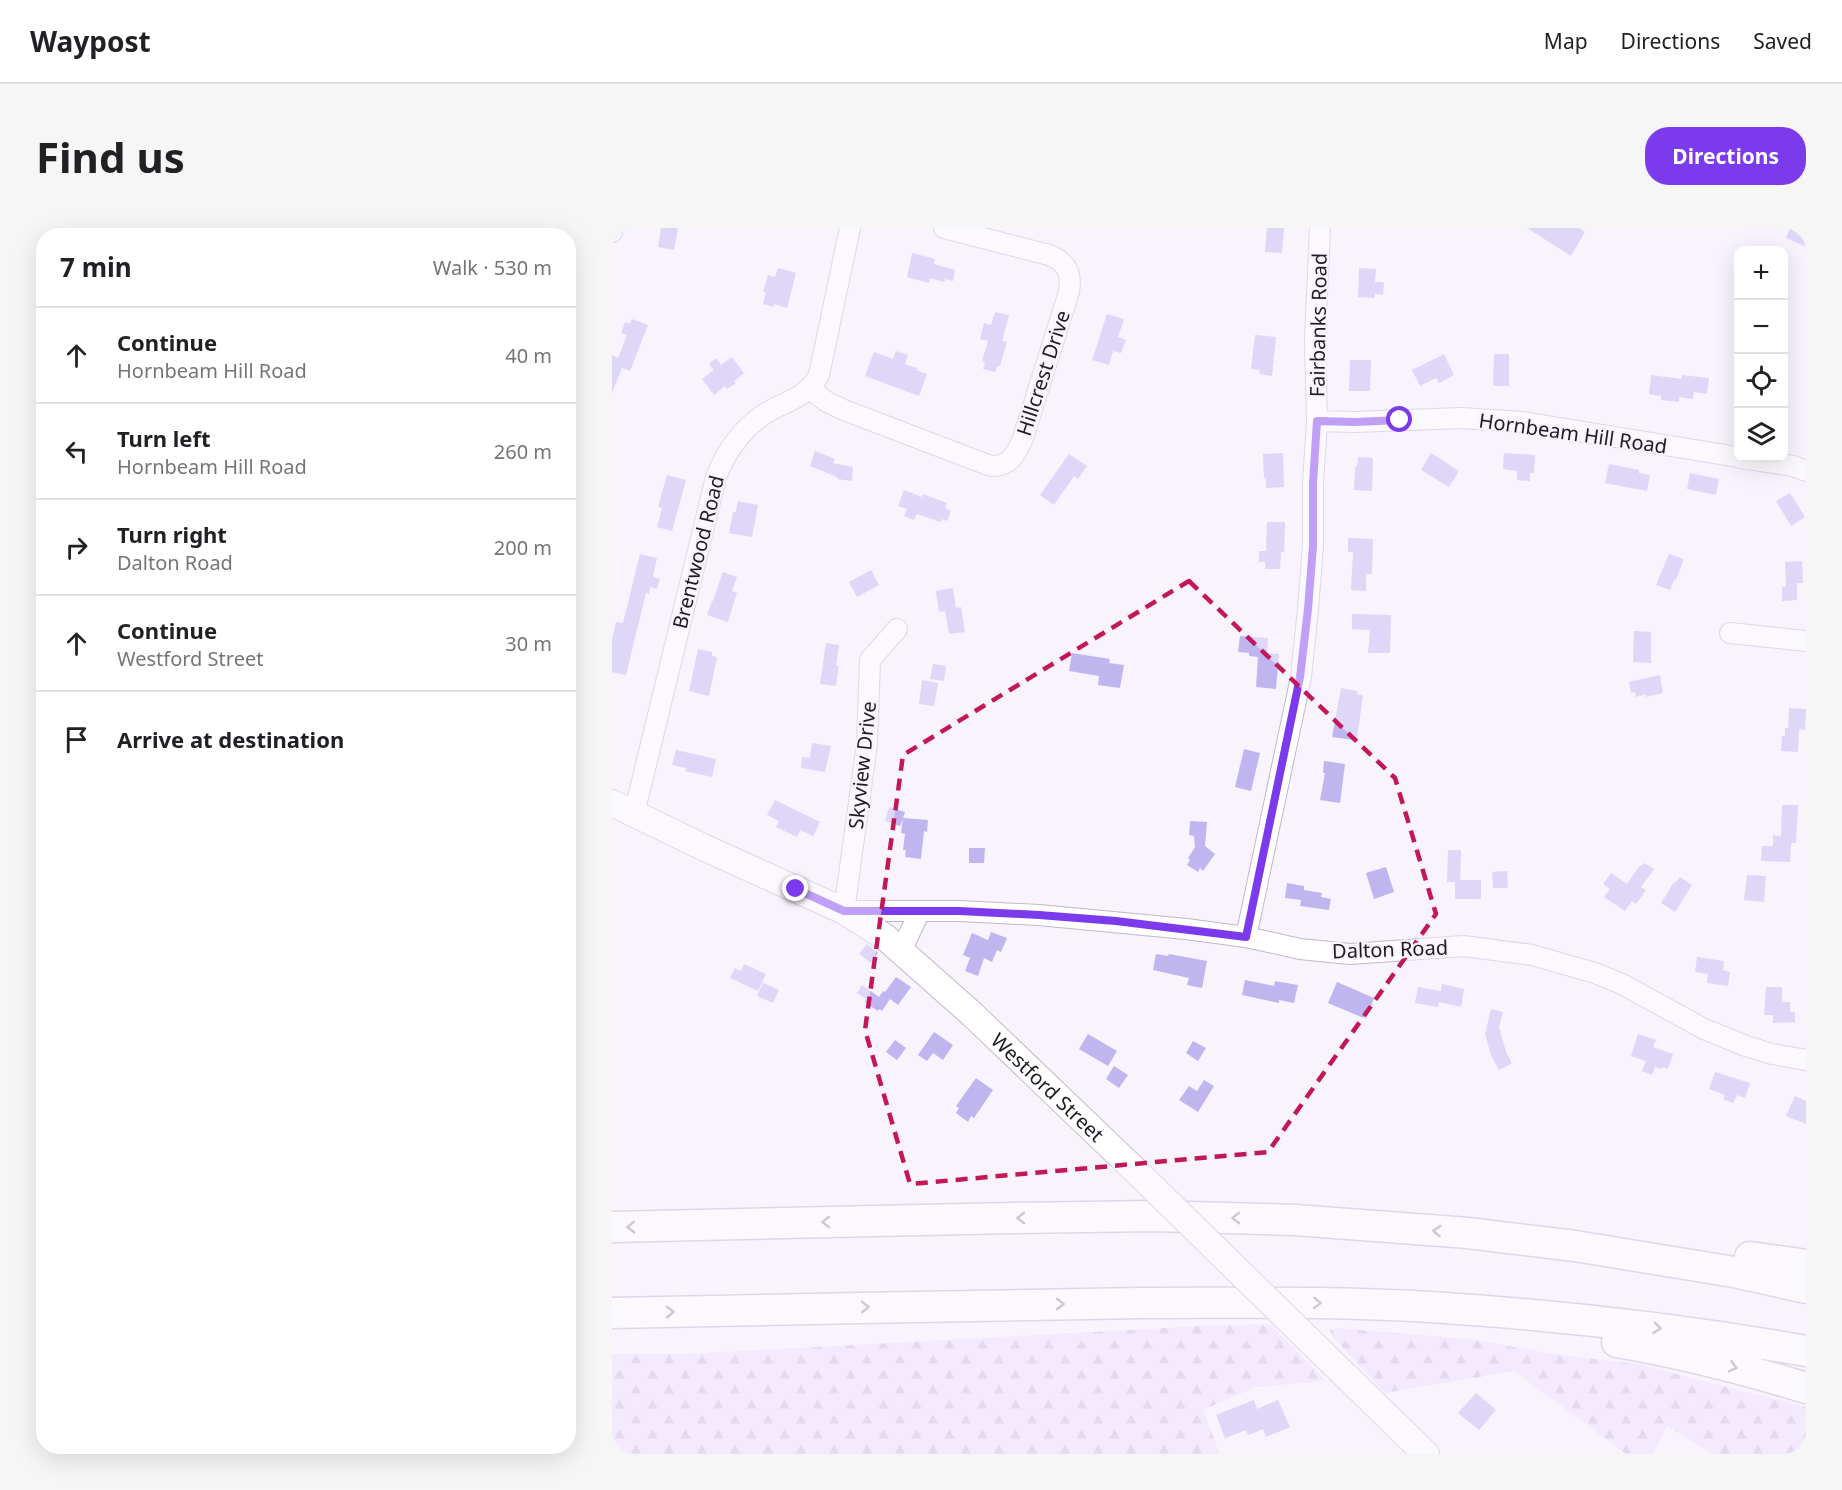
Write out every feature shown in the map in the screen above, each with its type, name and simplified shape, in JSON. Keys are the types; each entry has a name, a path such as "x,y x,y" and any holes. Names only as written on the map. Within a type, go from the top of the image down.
{"highway":[{"path":"612,1227 1152,1216 1295,1220 1468,1233 1589,1238 1806,1265"},
{"path":"1468,1233 1575,1246 1734,1272 1806,1288"},
{"path":"612,1313 1039,1304 1289,1302 1428,1307 1554,1317 1678,1330 1806,1351"},
{"path":"1428,1307 1678,1353 1806,1388"}],"main road":[{"name":"Westford Street","path":"623,808 844,911 885,937 973,1015 1140,1173 1426,1454"}],"street":[{"path":"810,389 821,368 850,228"},
{"name":"Hillcrest Drive","path":"810,389 827,402 844,410 988,465 1004,464 1014,456 1023,438 1069,292 1068,270 1062,262 1049,255 944,228"},
{"name":"Fairbanks Road","path":"1317,421 1315,340 1320,228"},
{"name":"Brentwood Road","path":"623,808 721,466 735,442 753,422 810,389"},
{"name":"Hornbeam Hill Road","path":"1317,421 1461,418 1523,422 1734,456"},
{"path":"1246,937 1300,677 1313,546 1313,483 1317,421"},
{"name":"Hornbeam Hill Road","path":"1769,462 1806,471"},
{"name":"Skyview Drive","path":"844,911 867,744 870,660 897,629"},
{"path":"1730,633 1806,640"},
{"name":"Dalton Road","path":"844,911 959,911 1116,921 1246,937 1300,949 1350,954 1463,946 1532,955 1615,981 1704,1029 1746,1046 1772,1054 1806,1060"},
{"path":"901,951 920,911"}],"highlighted area":[{"path":"1189,581 1395,778 1436,914 1268,1152 910,1184 865,1030 903,755"}],"green space":[{"path":"1270,1324 1326,1381 1256,1387 1203,1410 1220,1454 612,1454 612,1354 688,1354"},
{"path":"1337,1328 1475,1340 1554,1354 1637,1364 1806,1407 1806,1454 1713,1454 1667,1426 1653,1454 1626,1454 1514,1371 1385,1393 1332,1336 1330,1330"}],"building":[{"path":"661,228 678,228 674,250 658,247"},
{"path":"1267,228 1284,228 1282,253 1265,252"},
{"path":"1527,228 1579,228 1585,232 1571,256"},
{"path":"1790,228 1806,228 1806,247 1786,238"},
{"path":"912,253 935,259 934,264 955,270 953,281 945,279 944,282 930,278 929,283 907,277"},
{"path":"778,268 796,273 787,308 774,304 774,307 763,304 766,292 763,292 768,275 775,277"},
{"path":"1359,268 1376,269 1375,282 1384,282 1383,295 1375,294 1375,298 1358,297"},
{"path":"995,312 1009,315 1002,341 1007,342 1000,366 997,366 995,372 983,369 985,362 982,361 988,341 980,339 984,323 991,325"},
{"path":"1107,314 1124,319 1118,337 1126,340 1121,353 1113,351 1109,365 1092,360"},
{"path":"632,319 648,325 630,371 622,368 612,393 612,355 618,358 627,335 621,333 625,322 630,324"},
{"path":"1255,335 1276,337 1272,376 1259,374 1260,370 1251,369"},
{"path":"896,351 908,355 905,364 927,374 919,396 865,376 874,352 893,359"},
{"path":"1444,354 1454,375 1439,383 1436,378 1420,386 1412,370"},
{"path":"1494,354 1509,354 1509,386 1493,386"},
{"path":"732,357 744,373 734,381 736,383 727,389 725,386 714,395 702,379 714,370 709,364 716,358 721,365"},
{"path":"1350,360 1371,360 1370,391 1349,391"},
{"path":"1651,375 1682,379 1682,375 1709,378 1707,394 1694,392 1693,399 1679,397 1679,402 1661,400 1661,396 1649,394"},
{"path":"815,451 835,459 833,463 853,467 852,481 837,479 837,477 810,466"},
{"path":"1283,453 1284,487 1266,488 1263,454"},
{"path":"1431,453 1459,471 1449,487 1421,470"},
{"path":"1504,453 1535,455 1534,473 1530,473 1530,481 1517,480 1517,471 1503,469"},
{"path":"1069,454 1087,466 1078,479 1074,476 1054,505 1040,495"},
{"path":"1358,457 1373,458 1372,491 1354,490"},
{"path":"1609,464 1639,470 1639,473 1650,475 1647,491 1605,483"},
{"path":"1690,473 1719,479 1716,495 1687,489"},
{"path":"667,475 686,480 672,531 657,527 662,508 658,507"},
{"path":"904,490 947,503 945,508 951,511 947,521 942,519 941,522 917,514 914,520 904,516 907,509 898,506"},
{"path":"1790,493 1805,517 1791,526 1776,501"},
{"path":"738,501 758,505 752,537 729,533 733,512 736,512"},
{"path":"1267,522 1285,522 1284,552 1281,552 1280,569 1265,569 1265,562 1259,562 1259,551 1266,551"},
{"path":"1348,538 1373,539 1372,574 1366,574 1366,591 1351,590 1353,552 1348,552"},
{"path":"640,554 657,558 653,577 660,579 657,589 650,587 649,594 646,593 626,675 612,672 612,639 616,622 623,623"},
{"path":"1669,554 1684,559 1670,590 1656,585"},
{"path":"1802,561 1803,583 1797,583 1797,600 1782,601 1782,587 1786,587 1785,562"},
{"path":"871,570 879,585 857,597 849,582"},
{"path":"723,572 737,577 732,591 737,593 728,622 707,615"},
{"path":"953,588 956,608 961,607 965,632 949,634 945,611 939,612 936,591"},
{"path":"1352,614 1391,615 1390,653 1368,653 1370,630 1352,629"},
{"path":"1634,631 1651,632 1651,663 1633,662"},
{"path":"1240,636 1268,638 1267,653 1279,654 1276,689 1256,687 1258,657 1238,652"},
{"path":"826,643 839,645 836,686 820,684"},
{"path":"698,649 712,652 712,656 717,657 709,696 689,691"},
{"path":"1072,653 1110,659 1109,663 1124,665 1120,688 1098,685 1099,676 1069,671"},
{"path":"933,664 946,666 944,681 930,679"},
{"path":"1660,675 1663,693 1636,697 1635,692 1631,693 1629,682"},
{"path":"922,680 938,683 934,706 919,704"},
{"path":"1341,688 1357,691 1357,694 1363,695 1357,738 1354,737 1354,740 1332,737"},
{"path":"1789,708 1806,709 1805,730 1799,729 1798,752 1781,751 1782,736 1785,736 1785,728 1788,728"},
{"path":"812,743 831,746 825,772 801,768 802,757 810,758"},
{"path":"1244,749 1260,753 1251,791 1235,787"},
{"path":"676,750 716,759 712,777 685,771 686,768 672,765"},
{"path":"1324,761 1345,764 1340,803 1320,800 1325,773 1323,773"},
{"path":"775,800 820,822 813,836 800,830 797,837 776,827 779,821 767,815"},
{"path":"1782,805 1798,805 1796,843 1791,843 1790,862 1761,861 1762,846 1773,846 1773,835 1781,836"},
{"path":"889,807 905,812 903,818 928,820 927,832 924,831 921,859 905,857 906,850 903,850 905,834 901,833 903,819 900,826 885,821"},
{"path":"1190,821 1207,822 1205,846 1215,854 1203,871 1200,868 1198,872 1187,865 1190,860 1188,858 1195,847 1194,836 1189,835"},
{"path":"969,848 985,848 984,863 969,863"},
{"path":"1448,850 1461,850 1460,880 1481,880 1481,899 1455,899 1455,882 1447,882"},
{"path":"1644,863 1654,869 1641,887 1646,890 1636,904 1632,901 1625,911 1604,897 1610,889 1603,884 1611,873 1627,884 1640,865"},
{"path":"1386,867 1394,892 1374,899 1366,873"},
{"path":"1507,871 1508,888 1493,888 1492,872"},
{"path":"1747,875 1766,876 1764,902 1744,900"},
{"path":"1680,877 1692,885 1675,912 1661,903 1674,882"},
{"path":"1287,883 1304,886 1304,890 1322,893 1321,897 1331,899 1329,910 1300,906 1301,900 1285,898"},
{"path":"991,932 1007,938 1001,952 997,950 992,962 984,958 978,976 965,971 970,958 963,955 972,933 988,940"},
{"path":"867,944 878,953 871,963 859,954"},
{"path":"1156,954 1207,961 1202,988 1187,985 1189,978 1153,970"},
{"path":"1697,957 1724,961 1723,970 1730,972 1728,986 1707,983 1708,974 1695,972"},
{"path":"744,964 766,974 758,991 730,978 735,968 741,971"},
{"path":"896,977 911,987 898,1005 890,999 882,1011 879,1009 878,1011 864,1002 866,999 857,993 862,985 879,997"},
{"path":"1245,980 1274,986 1275,981 1298,985 1294,1003 1279,1000 1279,1003 1242,995"},
{"path":"1337,982 1374,998 1366,1019 1328,1003"},
{"path":"763,983 779,990 773,1003 757,996"},
{"path":"1442,984 1464,989 1461,1007 1439,1002 1438,1007 1415,1003 1418,987 1441,991"},
{"path":"1766,987 1782,987 1782,1002 1790,1002 1790,1012 1795,1012 1795,1022 1773,1023 1773,1015 1764,1015"},
{"path":"1491,1009 1503,1012 1499,1027 1506,1052 1512,1063 1499,1070 1491,1055 1485,1034"},
{"path":"934,1032 953,1045 943,1060 933,1053 927,1061 918,1055"},
{"path":"1088,1034 1117,1051 1108,1066 1079,1049"},
{"path":"1638,1034 1656,1040 1653,1047 1673,1054 1668,1069 1655,1067 1652,1075 1642,1071 1646,1061 1631,1056"},
{"path":"895,1040 906,1048 897,1060 886,1052"},
{"path":"1193,1041 1206,1048 1198,1061 1186,1053"},
{"path":"1114,1066 1128,1075 1119,1088 1106,1079"},
{"path":"1715,1072 1750,1083 1745,1098 1737,1095 1733,1103 1723,1099 1725,1095 1709,1089"},
{"path":"976,1078 993,1090 974,1118 971,1116 968,1122 956,1113 959,1108 956,1106"},
{"path":"1204,1080 1214,1086 1198,1112 1179,1100 1189,1086 1197,1091"},
{"path":"1795,1096 1806,1101 1806,1124 1786,1116"},
{"path":"1476,1393 1496,1410 1479,1430 1458,1413"},
{"path":"1254,1400 1257,1409 1278,1400 1290,1427 1266,1437 1263,1429 1248,1435 1246,1430 1225,1438 1216,1415"}],"route":[{"path":"796,889 844,911 959,911 1039,915 1116,921 1246,937 1300,677 1313,546 1313,483 1317,421 1400,420"}]}
